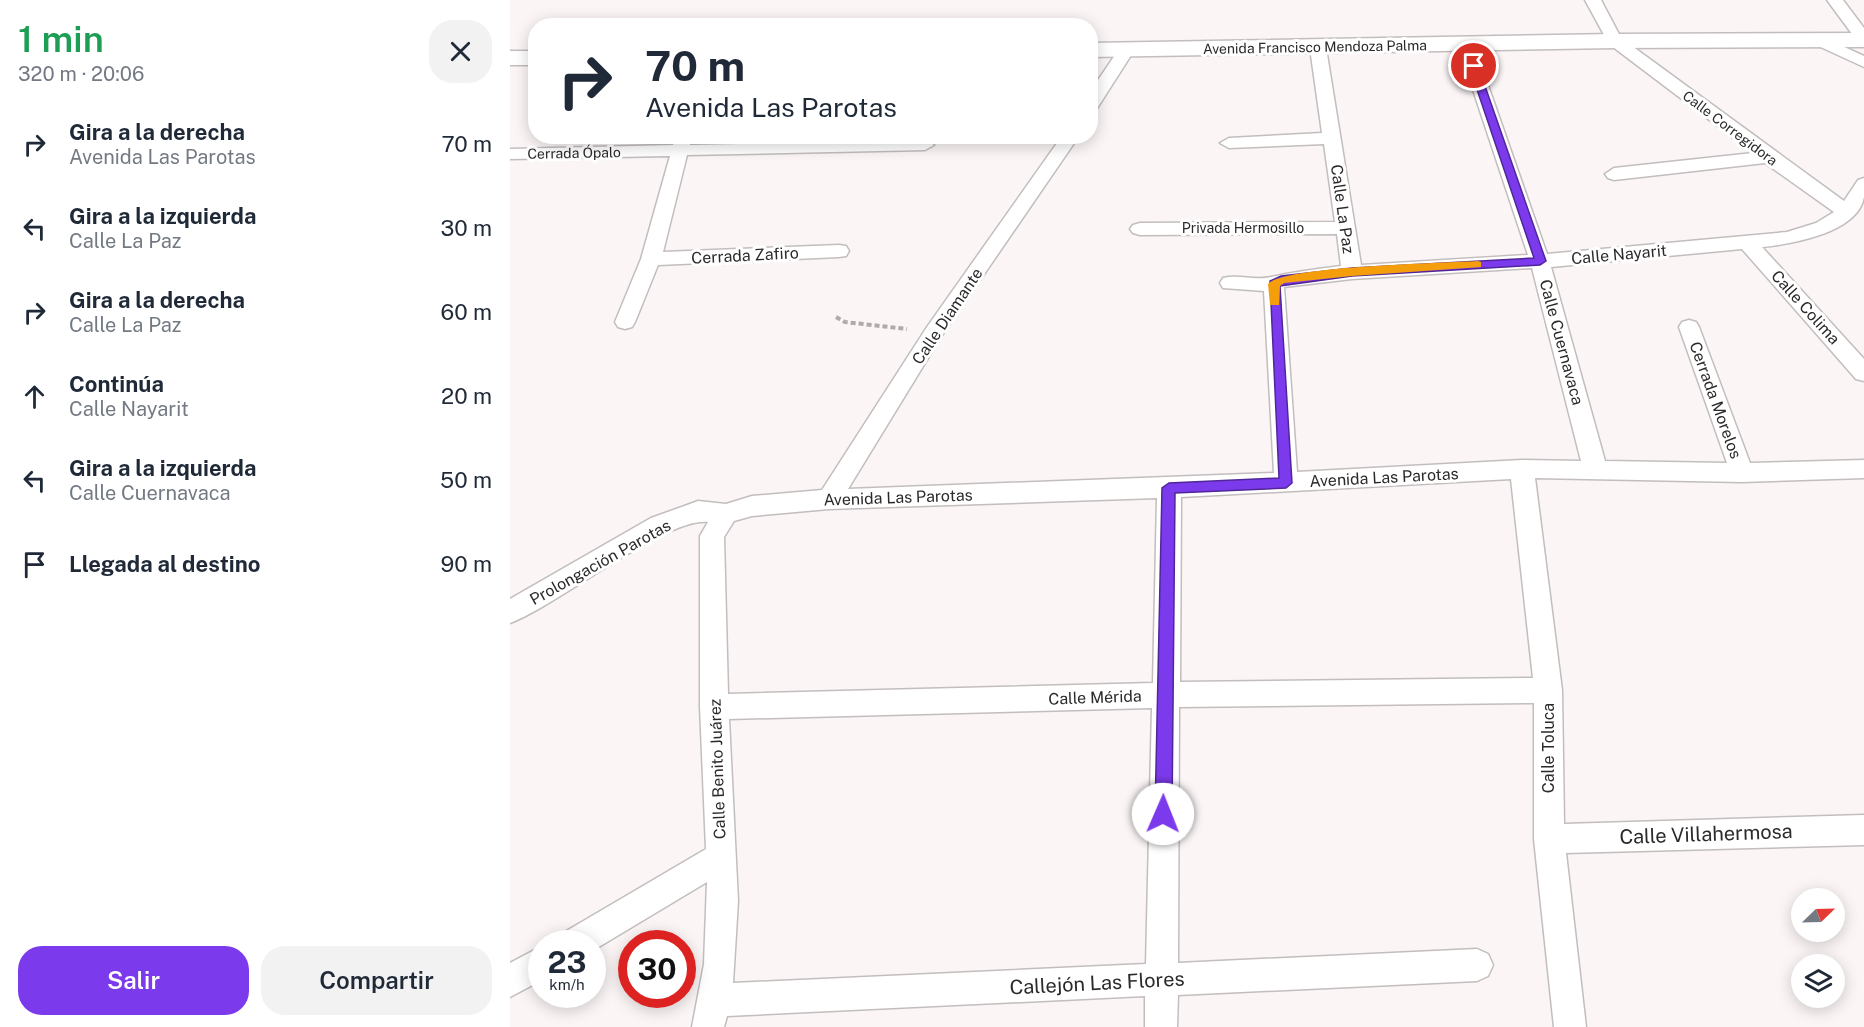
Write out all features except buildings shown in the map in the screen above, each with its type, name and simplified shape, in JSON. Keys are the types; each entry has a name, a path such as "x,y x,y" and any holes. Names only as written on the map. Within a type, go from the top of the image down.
{"street":[{"path":"1593,0 1615,41"},
{"path":"1835,0 1864,40"},
{"path":"1818,40 1864,62"},
{"name":"Avenida Francisco Mendoza Palma","path":"1098,50 1318,48 1615,41 1864,40"},
{"name":"Calle Corregidora","path":"1615,41 1768,157 1847,212"},
{"name":"Calle Cuernavaca","path":"1466,45 1540,261 1596,469"},
{"name":"Calle La Paz","path":"1230,283 1274,284 1281,280 1352,272 1318,48"},
{"path":"1098,94 1127,49"},
{"path":"510,58 528,58"},
{"path":"1229,142 1333,138"},
{"path":"625,322 651,259 682,144"},
{"name":"Cerrada Ópalo","path":"510,154 682,144 925,145"},
{"name":"Calle Diamante","path":"829,499 934,332 1065,144"},
{"path":"1614,174 1768,157"},
{"path":"1847,212 1862,190"},
{"name":"Calle Nayarit","path":"1352,272 1540,261 1788,238 1814,230 1847,212"},
{"name":"Privada Hermosillo","path":"1140,229 1346,228"},
{"name":"Calle Colima","path":"1747,242 1864,373"},
{"name":"Cerrada Zafiro","path":"651,259 839,251"},
{"path":"1274,284 1286,483"},
{"name":"Cerrada Morelos","path":"1689,327 1742,473"},
{"name":"Avenida Las Parotas","path":"726,514 752,506 829,499 1286,483 1522,469 1742,473 1864,469"},
{"name":"Calle Toluca","path":"1522,469 1548,690 1549,839 1570,1027"},
{"path":"1161,1027 1169,488"},
{"name":"Prolongación Parotas","path":"510,612 660,525 698,511 726,514"},
{"name":"Calle Benito Juárez","path":"712,1013 724,915 714,707 712,536 726,514"},
{"name":"Calle Mérida","path":"714,707 1166,695 1548,690"},
{"name":"Calle Villahermosa","path":"1549,839 1864,830"},
{"path":"597,930 721,857"},
{"name":"Callejón Las Flores","path":"712,1013 1160,981 1477,965"},
{"path":"510,981 528,970"}],"path":[{"path":"836,317 845,322 934,332"}],"slow traffic":[{"path":"1274,302 1274,284 1281,280 1352,272 1478,265"}],"route":[{"path":"1163,814 1169,488 1286,483 1274,284 1281,280 1352,272 1540,261 1474,66"}]}
